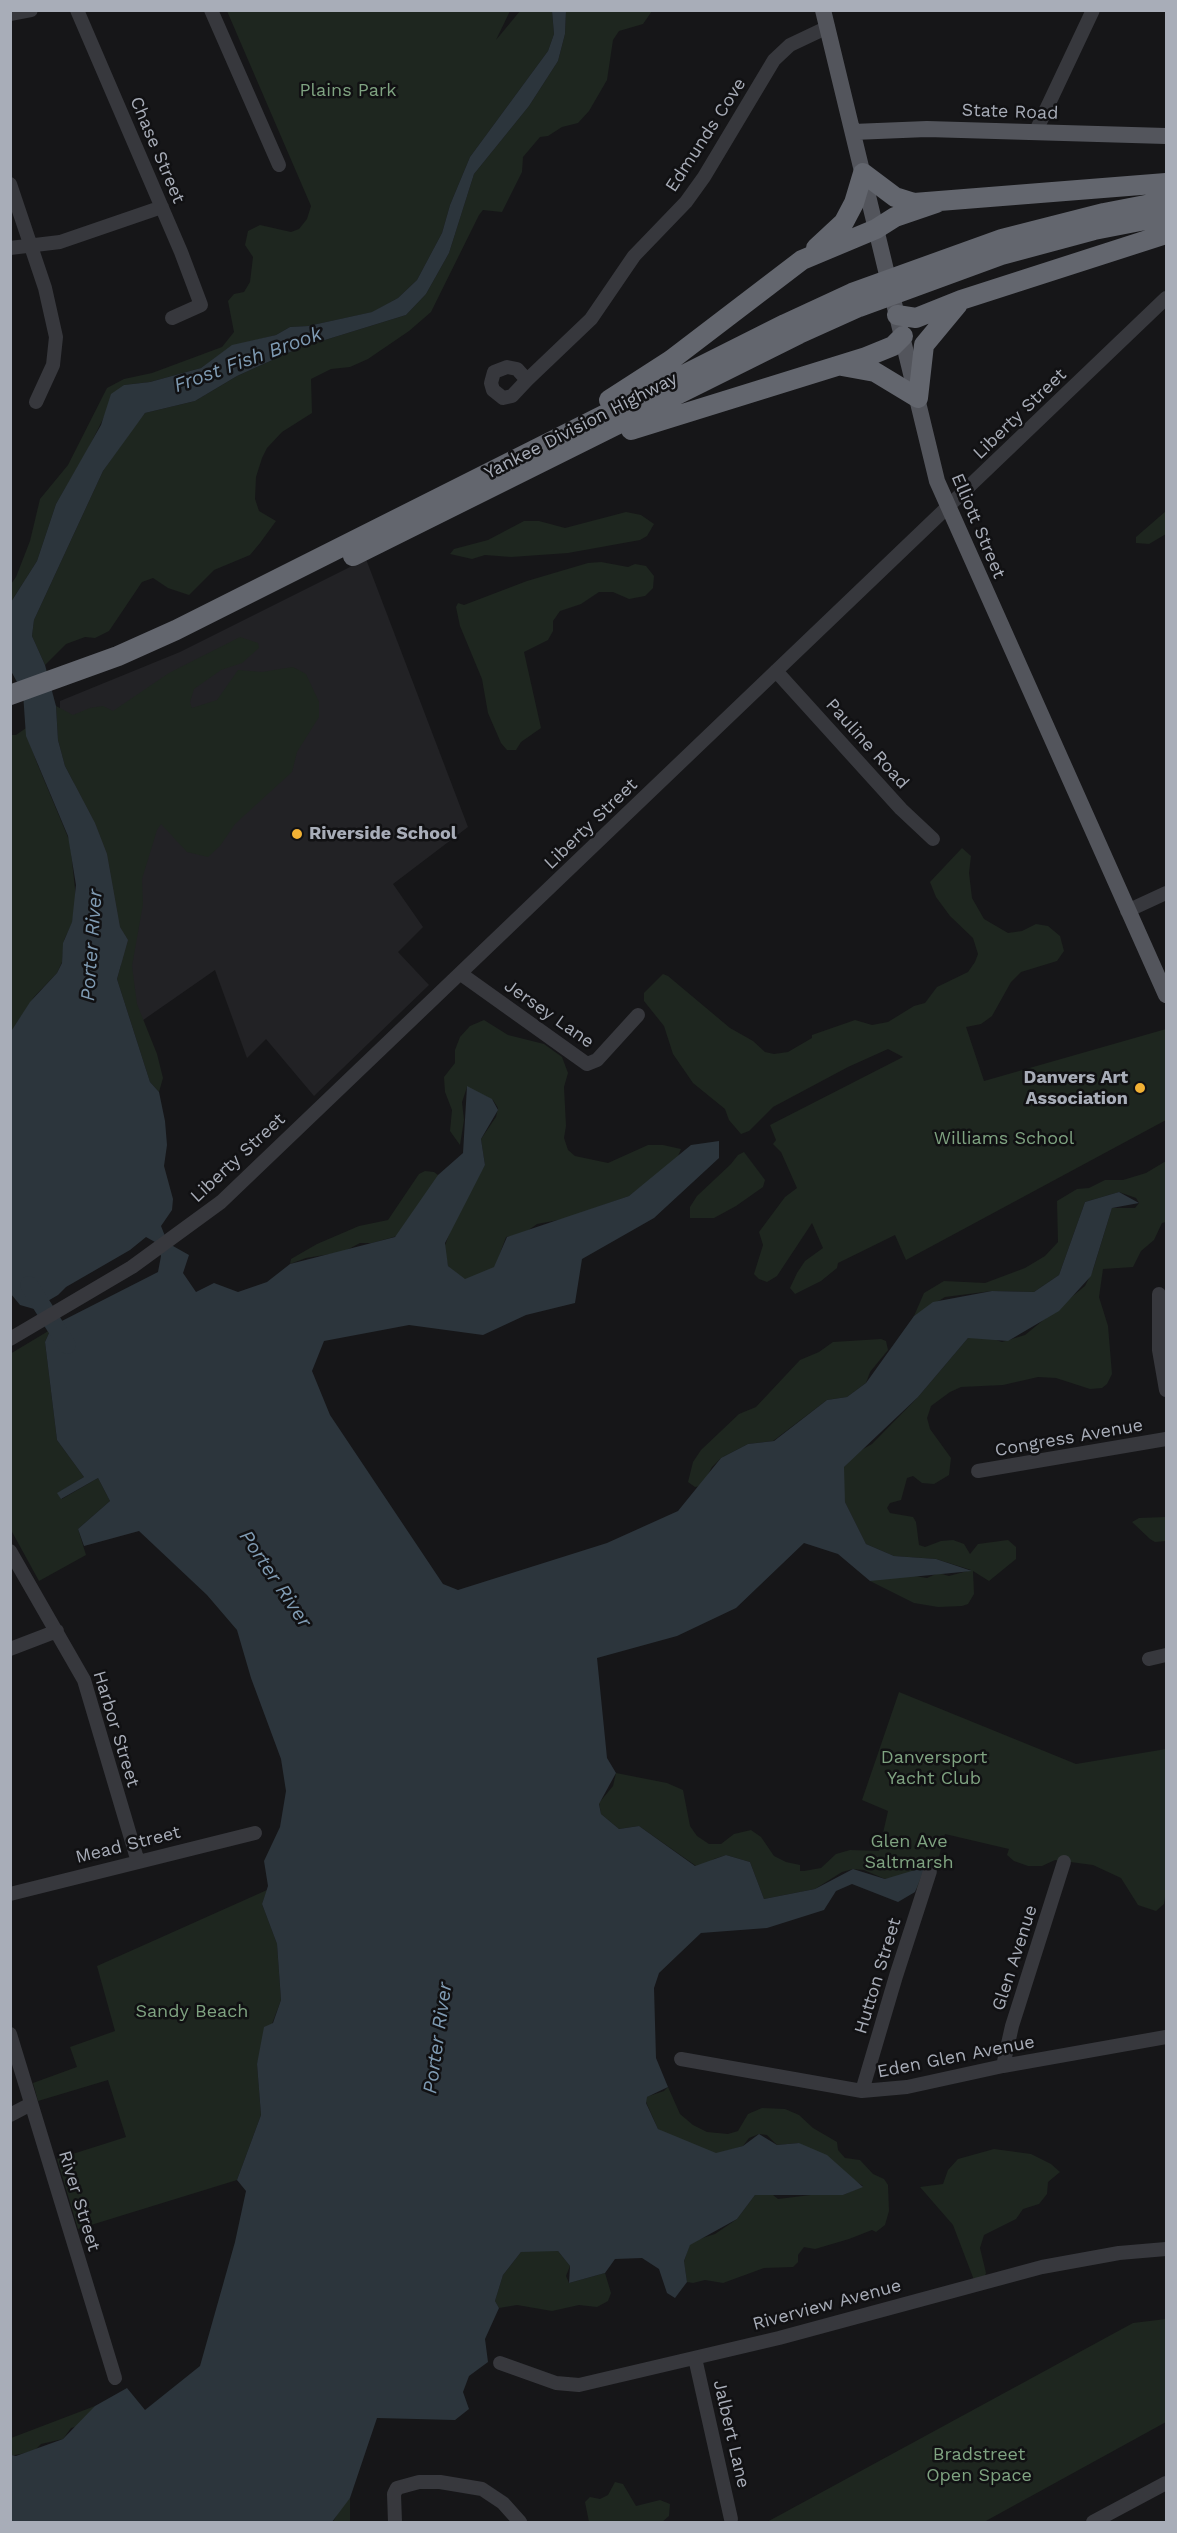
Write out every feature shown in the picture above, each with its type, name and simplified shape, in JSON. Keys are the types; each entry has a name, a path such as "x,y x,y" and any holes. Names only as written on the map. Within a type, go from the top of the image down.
{"highway":[{"path":"511,462 671,360 802,260 844,222 854,203 862,173 900,199 914,203 1167,183"},
{"name":"Yankee Division Highway","path":"10,709 176,630 785,324 856,300 1037,229 1167,201"},
{"path":"802,260 876,229 895,218 936,203"},
{"name":"Yankee Division Highway","path":"928,272 1060,238 1167,216"},
{"path":"897,315 916,318 961,300 1167,234"},
{"name":"Yankee Division Highway","path":"10,695 62,684 167,649 799,334 856,300"},
{"path":"839,366 874,372 918,398 924,345 961,300"},
{"path":"456,506 510,486 594,445 650,422 839,366 893,346 903,336"}],"main road":[{"name":"Elliott Street","path":"823,10 937,481 1127,911 1167,995"},
{"name":"State Road","path":"853,132 892,129 1167,136"}],"street":[{"path":"10,14 31,10"},
{"name":"Chase Street","path":"77,10 162,207 201,305 172,318"},
{"path":"211,10 279,165"},
{"path":"1035,133 1093,10"},
{"name":"Edmunds Cove","path":"527,380 591,319 634,256 686,202 774,60 790,45 828,27"},
{"path":"10,184 45,288 57,347 53,365 36,402"},
{"path":"10,248 60,242 162,207"},
{"name":"Liberty Street","path":"17,1335 151,1254 221,1202 1167,298"},
{"name":"Pauline Road","path":"776,671 901,809 933,839"},
{"path":"1127,911 1167,893"},
{"name":"Jersey Lane","path":"461,974 587,1064 597,1060 638,1015"},
{"path":"1159,1294 1159,1350 1167,1390"},
{"name":"Congress Avenue","path":"978,1471 1167,1439"},
{"name":"Harbor Street","path":"10,1551 84,1680 138,1862"},
{"path":"10,1649 57,1630"},
{"path":"1149,1659 1167,1655"},
{"name":"Mead Street","path":"10,1894 255,1833"},
{"name":"Glen Avenue","path":"1003,2066 1012,2026 1064,1862"},
{"name":"Hutton Street","path":"862,2091 930,1871"},
{"name":"Eden Glen Avenue","path":"681,2059 862,2091 907,2087 1003,2066 1167,2037"},
{"name":"River Street","path":"12,2044 115,2378"},
{"path":"10,2115 31,2104"},
{"name":"Riverview Avenue","path":"500,2363 556,2384 579,2385 695,2358 1042,2267 1119,2253 1167,2249"},
{"name":"Jalbert Lane","path":"695,2358 732,2519"},
{"path":"394,2523 396,2489 419,2482 461,2483 482,2489 503,2503 520,2523"},
{"path":"1093,2523 1167,2483"}],"shaded area":[{"name":"Riverside School","path":"366,559 468,827 393,884 423,927 398,952 429,985 314,1096 266,1039 247,1058 215,970 136,1025 60,729 60,701 180,652"}],"green space":[{"name":"Plains Park","path":"227,11 510,11 496,40 520,11 552,11 554,34 548,51 470,157 450,205 442,233 417,280 398,298 373,312 308,326 290,327 276,335 232,346 201,368 150,382 124,385 107,411 56,504 37,561 11,602 11,584 30,541 40,499 68,465 107,388 124,379 152,373 222,347 234,332 228,301 234,294 244,292 250,282 253,257 245,245 248,231 260,225 291,232 299,229 307,219 311,206"},
{"path":"566,11 652,11 643,24 619,31 613,40 607,80 589,111 578,123 562,127 548,136 540,137 523,157 522,172 502,212 483,210 479,215 431,312 409,331 368,359 350,367 331,369 311,379 312,413 282,432 267,448 256,477 255,499 259,511 276,521 260,543 250,555 214,570 189,595 168,588 153,578 142,582 109,631 95,638 85,637 66,644 45,665 32,636 34,620 103,471 133,428 145,413 195,401 237,376 299,348 406,315 426,294 449,253 474,174 529,106 558,61 565,34"},
{"path":"1166,511 1166,534 1149,544 1136,543 1136,537"},
{"path":"626,512 641,515 654,524 647,536 640,540 568,553 511,557 485,555 472,559 450,554 454,549 488,540 524,521 539,521 565,528"},
{"path":"601,562 628,567 635,564 646,566 654,576 653,588 645,596 629,599 613,592 599,592 581,604 560,611 553,621 553,631 548,640 524,652 541,728 521,742 516,750 507,750 501,743 488,713 482,679 460,626 456,607 458,603 464,605 527,581 588,563"},
{"path":"240,637 258,643 259,648 242,663 221,670 194,689 190,702 192,708 217,700 238,670 262,672 293,667 306,674 319,702 319,717 297,752 292,772 235,824 220,846 208,857 187,852 161,824 157,830 142,879 143,904 132,966 137,1004 157,1054 163,1078 159,1092 150,1082 117,979 128,940 120,927 107,854 95,823 65,766 58,740 56,706 73,715 90,708 103,706 113,711 169,673"},
{"path":"26,728 37,763 70,842 76,898 72,923 64,940 62,962 57,973 34,997 11,1032 11,735 16,735"},
{"name":"Williams School","path":"962,848 971,856 969,873 972,898 984,919 1008,933 1022,931 1036,924 1048,926 1060,936 1064,951 1057,961 1021,972 1011,982 992,1016 981,1024 966,1027 984,1081 1166,1029 1166,1120 906,1260 895,1235 838,1263 837,1268 821,1281 795,1294 790,1288 797,1273 805,1261 823,1248 812,1223 777,1276 767,1282 759,1279 754,1274 763,1245 759,1232 785,1197 797,1188 781,1152 773,1144 776,1140 770,1125 903,1057 888,1049 848,1067 773,1107 749,1131 741,1134 729,1120 725,1109 693,1083 673,1054 664,1026 644,1001 644,993 663,974 668,976 730,1028 753,1041 765,1052 774,1054 788,1052 812,1038 812,1035 855,1020 872,1025 888,1022 914,1006 925,1003 937,987 968,972 975,962 978,954 973,938 950,916 936,897 930,882"},
{"path":"484,1020 508,1035 544,1044 562,1057 568,1073 564,1087 566,1126 564,1138 568,1150 575,1156 608,1163 648,1145 663,1145 681,1149 676,1161 629,1196 564,1219 537,1224 523,1234 506,1237 495,1267 469,1280 463,1279 448,1266 444,1248 461,1203 485,1165 481,1139 496,1117 498,1108 493,1100 467,1087 462,1102 464,1120 460,1145 450,1131 452,1110 445,1092 444,1077 455,1063 455,1050 460,1037 470,1026"},
{"path":"744,1152 765,1180 763,1187 714,1218 690,1218 690,1207 697,1196 738,1155"},
{"path":"1166,1161 1166,1222 1162,1223 1154,1240 1141,1251 1133,1267 1103,1269 1099,1297 1108,1326 1112,1374 1107,1384 1102,1388 1090,1389 1056,1378 1038,1377 1003,1385 961,1387 950,1392 931,1406 927,1418 930,1429 951,1458 949,1475 934,1484 922,1483 913,1476 907,1478 901,1500 890,1503 887,1508 890,1513 913,1517 916,1522 919,1545 925,1547 941,1541 953,1540 964,1544 970,1554 978,1544 1008,1540 1016,1547 1016,1559 989,1581 973,1571 974,1594 968,1604 962,1606 938,1607 914,1603 870,1581 885,1576 909,1575 927,1578 938,1573 949,1576 971,1570 936,1559 894,1556 866,1544 845,1502 841,1484 844,1467 856,1453 872,1444 918,1397 968,1338 985,1336 1002,1342 1025,1335 1085,1286 1093,1270 1112,1208 1135,1208 1139,1203 1136,1198 1119,1192 1085,1202 1059,1275 1034,1292 992,1291 945,1297 914,1316 924,1293 944,1281 985,1283 1025,1268 1045,1256 1058,1242 1057,1201 1077,1189 1089,1188 1105,1180 1123,1180 1146,1173"},
{"path":"425,1171 434,1172 438,1175 437,1179 397,1236 372,1243 360,1243 343,1252 306,1258 290,1264 291,1259 317,1244 359,1226 388,1220 419,1174"},
{"path":"50,1330 45,1342 57,1440 84,1477 58,1493 62,1499 98,1478 110,1501 78,1529 86,1555 39,1581 11,1530 10,1354"},
{"path":"881,1339 886,1341 888,1350 870,1372 866,1383 847,1397 827,1400 773,1441 748,1444 721,1458 712,1467 702,1486 695,1487 688,1482 693,1462 701,1450 739,1414 756,1407 800,1360 819,1352 833,1342"},
{"path":"1166,1517 1166,1541 1155,1542 1132,1522 1139,1518"},
{"name":"Danversport Yacht Club","path":"899,1692 1076,1764 1166,1749 1166,1891 1164,1904 1156,1911 1138,1905 1121,1878 1093,1865 1055,1860 1042,1866 1028,1866 1014,1861 1007,1855 1009,1849 945,1834 929,1894 891,1878 885,1879 864,1870 853,1869 842,1872 815,1889 764,1899 750,1862 726,1855 706,1865 696,1866 639,1826 619,1829 601,1814 599,1803 613,1786 616,1773 667,1783 683,1790 690,1826 697,1836 709,1844 721,1844 734,1834 751,1830 761,1837 774,1856 800,1865 800,1871 821,1868 836,1854 850,1850 879,1851 888,1811 862,1800"},
{"name":"Sandy Beach","path":"267,1890 262,1904 277,1944 281,2000 257,2064 261,2115 237,2180 78,2229 57,2159 126,2137 108,2080 38,2101 33,2083 77,2067 70,2047 115,2031 97,1966"},
{"path":"668,2087 680,2114 693,2125 707,2132 728,2134 738,2131 748,2114 762,2108 785,2109 799,2115 813,2128 837,2142 838,2150 845,2158 860,2160 873,2174 884,2179 888,2185 889,2211 885,2225 876,2232 872,2230 815,2249 804,2247 798,2255 798,2262 793,2267 764,2268 723,2283 705,2280 687,2282 684,2262 689,2246 693,2241 715,2234 737,2219 755,2195 773,2195 778,2199 827,2193 843,2195 863,2186 799,2143 777,2145 767,2135 759,2134 749,2138 743,2146 716,2154 666,2135 658,2129 646,2097 664,2091"},
{"path":"994,2149 1031,2154 1051,2164 1060,2172 1048,2182 1047,2194 1039,2204 1023,2209 1016,2219 984,2235 980,2248 986,2273 984,2279 974,2280 953,2225 920,2187 943,2184 948,2170 958,2159"},
{"path":"530,2248 558,2251 570,2266 566,2276 569,2283 605,2273 611,2293 608,2301 597,2307 579,2305 552,2311 517,2305 499,2308 495,2301 503,2275 521,2252"},
{"name":"Bradstreet Open Space","path":"1166,2319 1166,2422 984,2522 767,2522 1133,2323"},
{"path":"95,2406 82,2425 71,2428 63,2439 41,2444 34,2451 11,2456 11,2438"},
{"path":"615,2482 623,2484 636,2506 660,2500 670,2504 669,2516 662,2522 589,2522 585,2502 590,2497 600,2499 608,2495"},
{"path":"350,2498 350,2522 333,2522 343,2504"}],"water":[{"name":"Frost Fish Brook","path":"552,11 566,11 565,34 558,61 529,106 474,174 449,253 426,294 406,315 299,348 237,376 195,401 145,413 103,471 34,620 32,636 45,665 56,706 58,740 65,766 95,823 107,854 120,927 128,940 117,979 150,1082 159,1092 167,1145 164,1166 173,1199 172,1210 161,1226 173,1246 189,1255 183,1273 196,1292 214,1283 238,1292 267,1282 290,1264 395,1237 438,1175 463,1153 467,1086 492,1099 498,1110 481,1139 485,1165 445,1243 448,1266 465,1279 494,1267 507,1237 629,1196 691,1145 719,1141 719,1158 654,1218 582,1259 575,1303 526,1315 483,1335 409,1325 324,1341 312,1371 330,1415 443,1584 458,1590 607,1543 678,1511 721,1458 748,1444 774,1441 827,1400 847,1397 866,1383 914,1316 933,1302 992,1291 1034,1292 1059,1275 1085,1202 1119,1192 1139,1203 1112,1208 1091,1276 1059,1311 1008,1341 968,1338 918,1397 844,1467 845,1502 866,1544 894,1556 936,1559 972,1571 870,1581 838,1554 804,1543 736,1608 677,1636 597,1658 607,1758 616,1773 599,1804 601,1814 619,1829 639,1826 695,1866 726,1855 750,1862 764,1899 815,1889 853,1869 885,1879 925,1867 915,1892 898,1902 852,1884 836,1891 824,1910 767,1928 701,1933 659,1973 654,1988 656,2058 668,2087 647,2097 646,2103 658,2129 716,2153 743,2146 759,2134 777,2145 799,2143 827,2155 863,2187 843,2195 755,2195 737,2219 690,2245 684,2261 687,2282 675,2298 667,2293 659,2269 642,2258 615,2259 605,2273 569,2283 570,2266 558,2251 521,2252 503,2275 495,2301 499,2308 485,2339 488,2362 469,2376 463,2392 469,2409 455,2420 377,2418 350,2498 332,2522 11,2522 11,2455 16,2456 63,2439 95,2406 127,2388 145,2410 200,2366 235,2242 246,2191 237,2180 261,2115 257,2064 264,2027 273,2023 281,2000 277,1944 262,1904 268,1886 264,1861 280,1827 286,1791 281,1759 251,1678 237,1630 207,1595 139,1531 84,1546 78,1529 110,1501 98,1478 61,1499 57,1493 84,1477 57,1440 45,1342 52,1326 158,1272 161,1256 155,1242 146,1237 130,1250 66,1287 58,1295 34,1309 20,1305 11,1294 10,1033 30,1002 57,973 62,963 63,943 72,922 76,885 68,836 26,736 23,693 11,671 11,602 37,561 56,504 101,425 111,394 124,385 150,382 201,368 232,345 276,335 290,327 308,326 372,312 398,298 417,280 442,233 450,205 470,157 548,51 554,34"}],"waterway":[{"name":"Porter River","path":"29,1285 67,1345"}],"place":[{"name":"Riverside School","path":"297,834"},
{"name":"Danvers Art Association","path":"1140,1088"}],"park label":[{"name":"Glen Ave Saltmarsh","path":"909,1852"}]}
